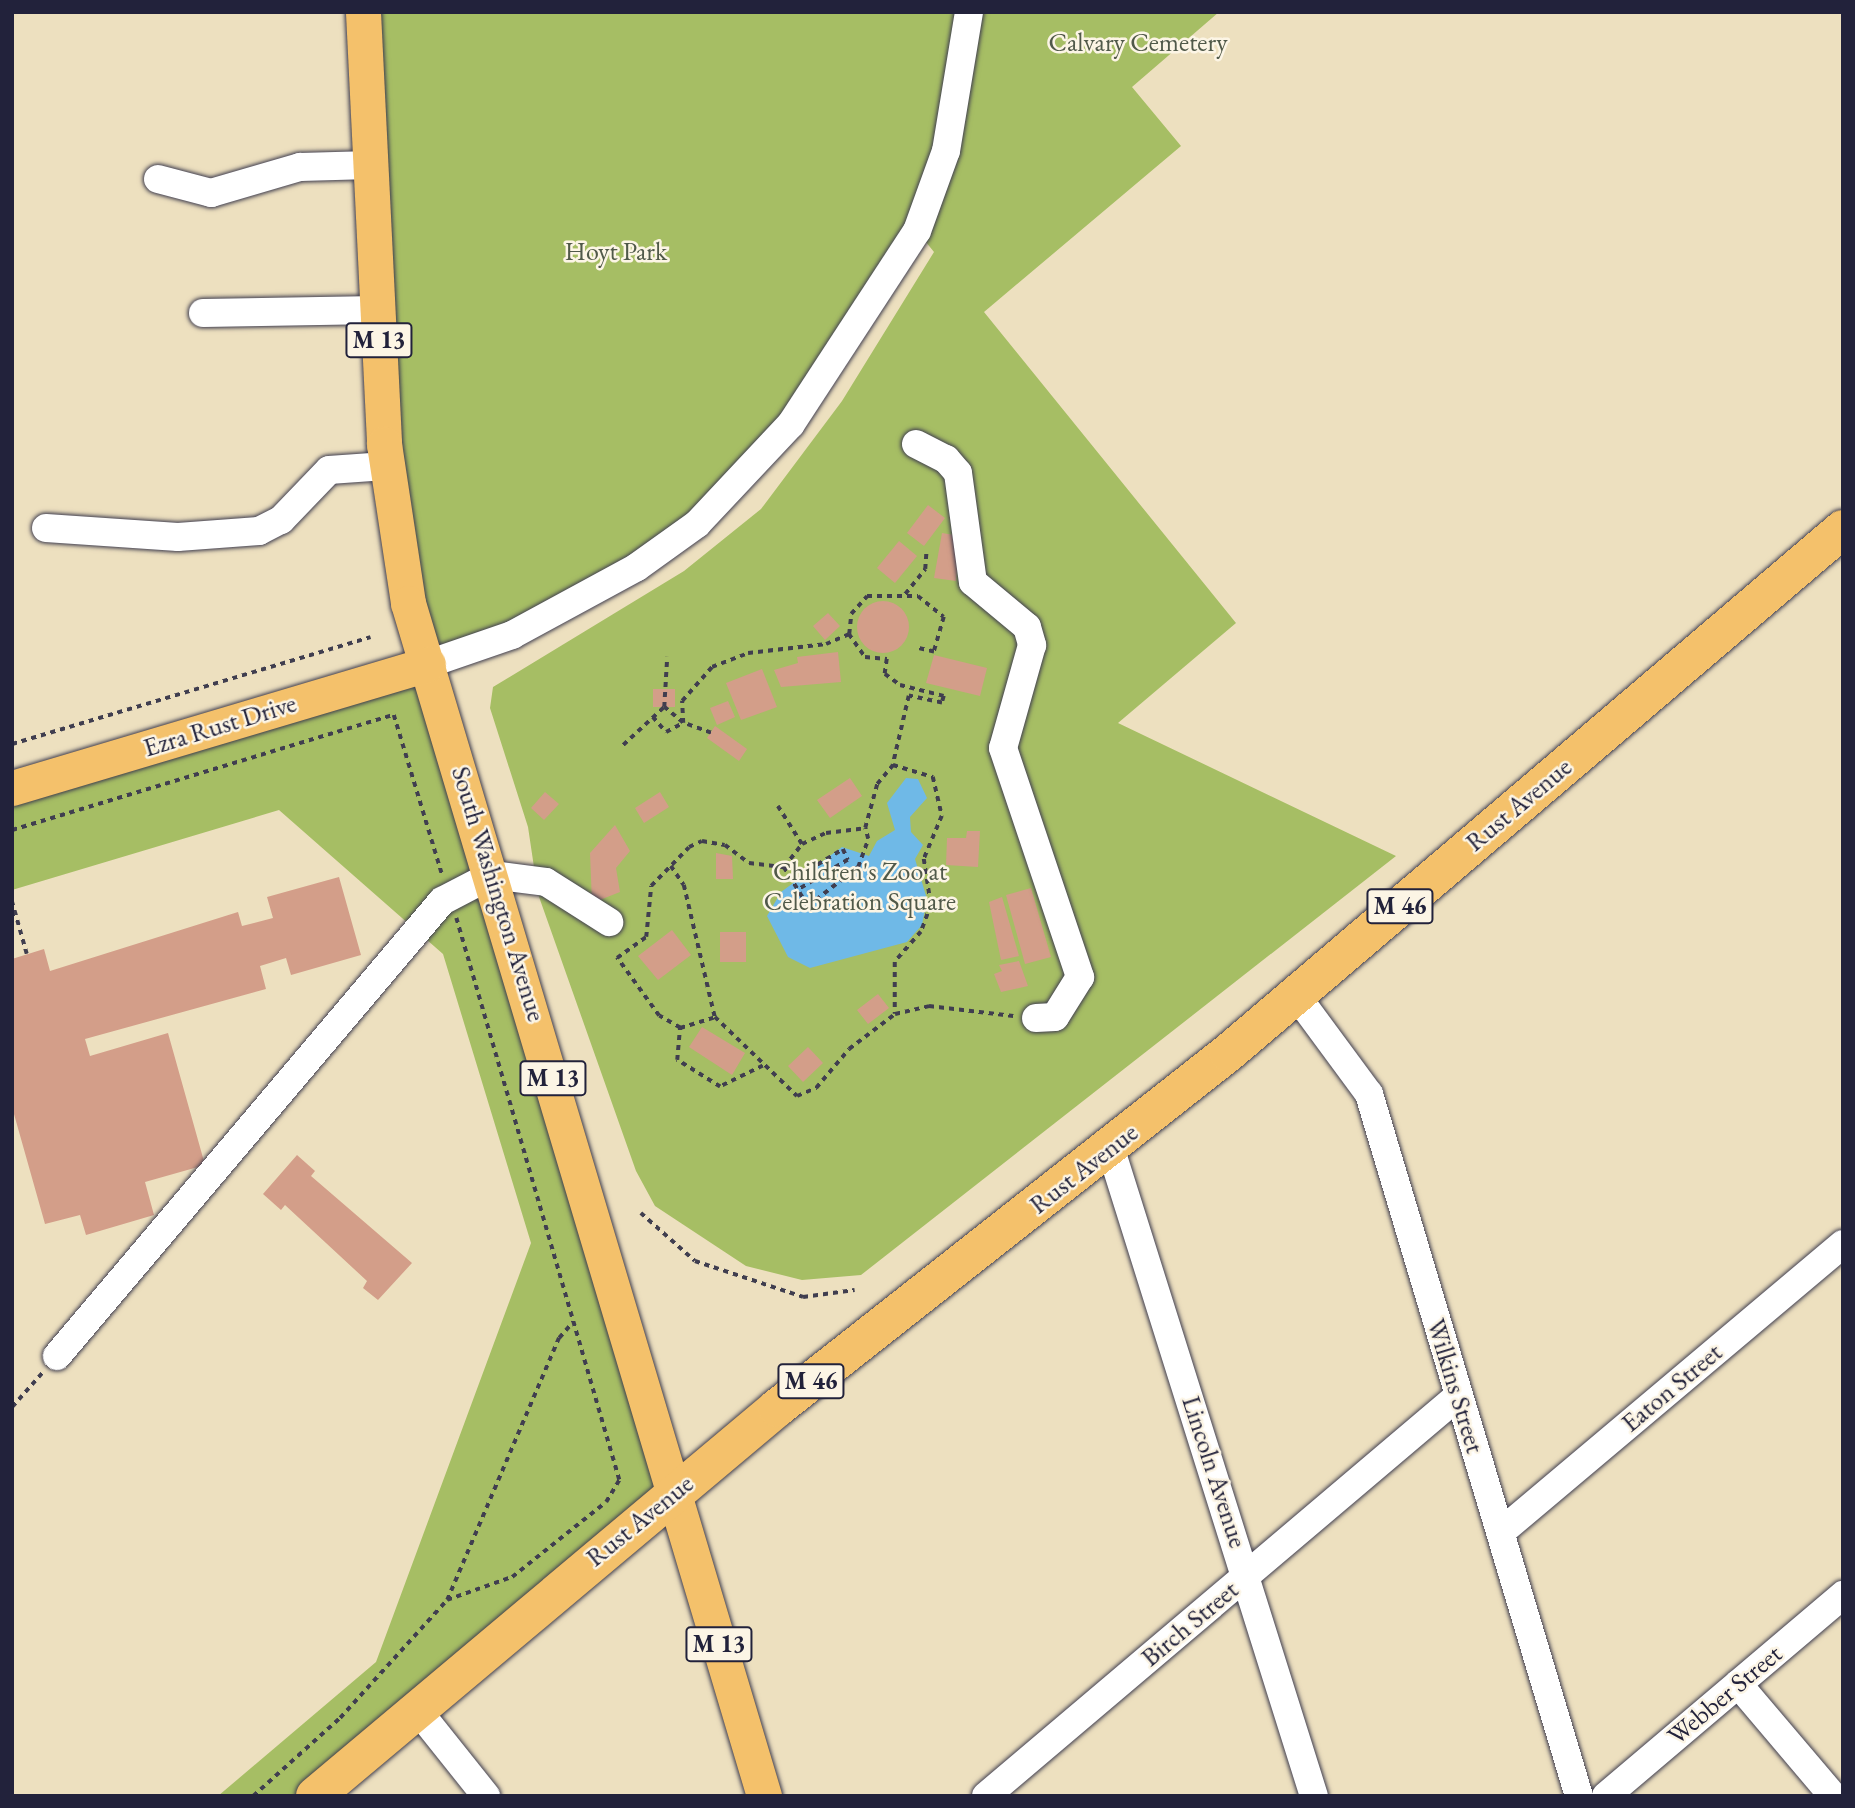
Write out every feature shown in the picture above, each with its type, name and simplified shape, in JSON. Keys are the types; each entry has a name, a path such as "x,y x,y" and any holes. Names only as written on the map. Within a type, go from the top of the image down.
{"highway":[{"name":"Rust Avenue","path":"315,1796 415,1707 674,1493 1111,1150 1843,529"}],"main road":[{"name":"South Washington Avenue","path":"363,12 386,467 408,603 492,875 764,1796"},
{"name":"Ezra Rust Drive","path":"12,788 428,664"}],"street":[{"path":"428,664 512,635 637,567 697,524 792,424 917,230 946,151 969,12"},
{"path":"158,179 211,193 300,167 371,165"},
{"path":"203,313 377,310"},
{"path":"916,444 946,459 958,473 973,582 1027,627 1032,645 1003,748 1080,976 1055,1017 1036,1018"},
{"path":"46,528 178,537 260,531 281,520 329,470 386,467"},
{"path":"57,1356 450,898 492,875 546,882 609,922"},
{"name":"Wilkins Street","path":"1296,995 1369,1094 1457,1397 1502,1532 1579,1796"},
{"name":"Lincoln Avenue","path":"1111,1150 1248,1576 1314,1796"},
{"name":"Eaton Street","path":"1502,1532 1843,1244"},
{"name":"Birch Street","path":"986,1796 1457,1397"},
{"name":"Webber Street","path":"1606,1796 1843,1595"},
{"path":"1738,1684 1833,1796"},
{"path":"415,1707 486,1796"}],"path":[{"path":"905,594 925,569 926,552"},
{"path":"784,867 808,906 858,867 868,839 865,828 877,784 893,765 909,696 942,703 944,696 900,685 885,674 887,659 865,657 849,634 851,614 867,596 918,596 944,617 933,652 917,648"},
{"path":"683,723 682,701 712,667 748,653 826,643 849,634"},
{"path":"12,744 370,637"},
{"path":"623,744 664,706 667,657"},
{"path":"664,706 683,723 710,733"},
{"path":"12,830 394,715 618,1472 614,1493 512,1577 447,1600"},
{"path":"653,717 666,732 683,723"},
{"path":"893,765 933,777 942,816 924,859 931,905 920,932 895,962 895,1014"},
{"path":"778,806 802,844"},
{"path":"784,867 802,844 826,833 865,828"},
{"path":"715,1017 680,1028 659,1016 617,958 646,937 651,886 702,841 725,845 749,863 784,867"},
{"path":"792,880 843,849 848,860 798,890"},
{"path":"671,866 684,885 715,1017 783,1088 797,1096 807,1092 895,1014 929,1006 1036,1018"},
{"path":"12,901 27,954"},
{"path":"680,1028 677,1060 720,1087 763,1066"},
{"path":"642,1213 695,1261 803,1297 855,1290"},
{"path":"253,1796 340,1718 447,1600 559,1338 573,1322"},
{"path":"12,1407 57,1356"}],"green space":[{"name":"Children's Zoo at Celebration Square","path":"363,12 1219,12 1132,87 1181,146 984,312 1236,623 1118,723 1396,856 861,1275 802,1280 746,1266 655,1206 636,1171 538,894 528,827 490,708 493,687 684,571 761,509 842,401 934,252 917,231 840,347 697,524 428,664 408,603"},
{"path":"428,664 675,1493 315,1796 218,1796 376,1662 531,1243 443,954 279,810 12,890 12,788"}],"water":[{"path":"906,778 918,779 927,798 910,817 911,832 923,845 915,859 927,899 922,925 907,942 810,968 788,957 767,916 781,892 842,847 869,856 877,841 895,830 887,803"}],"building":[{"path":"928,505 945,518 924,546 907,533"},
{"path":"942,533 960,536 956,581 934,578"},
{"path":"899,541 917,556 895,583 877,568"},
{"path":"883,601 902,608 909,627 902,646 883,653 864,646 857,627 864,608"},
{"path":"828,613 840,626 825,640 813,626"},
{"path":"838,652 841,682 781,687 774,670 798,663 797,657"},
{"path":"934,655 987,668 980,696 926,683"},
{"path":"762,669 777,707 741,720 726,683"},
{"path":"653,689 675,689 675,707 653,707"},
{"path":"728,701 735,717 717,725 710,708"},
{"path":"715,726 747,749 739,761 707,738"},
{"path":"850,778 862,796 830,818 817,800"},
{"path":"545,792 559,804 544,820 531,808"},
{"path":"660,792 669,807 644,823 635,808"},
{"path":"615,825 630,851 616,868 620,892 592,903 590,853"},
{"path":"967,831 980,831 978,867 946,865 947,838 966,838"},
{"path":"716,853 732,856 733,879 716,879"},
{"path":"339,877 361,955 291,975 286,958 260,966 266,989 85,1039 90,1056 168,1033 205,1165 145,1182 154,1215 86,1235 80,1215 45,1224 12,1107 12,959 44,949 50,971 238,912 242,926 273,918 267,897"},
{"path":"1031,888 1051,957 1025,964 1006,895"},
{"path":"1002,897 1019,956 1001,960 989,902"},
{"path":"672,930 691,955 658,980 638,956"},
{"path":"720,932 746,932 746,962 720,962"},
{"path":"1019,961 1028,986 1001,992 994,974 1002,971 999,965"},
{"path":"878,994 889,1008 868,1024 857,1010"},
{"path":"702,1027 745,1053 732,1075 689,1047"},
{"path":"808,1047 823,1063 803,1082 788,1066"},
{"path":"297,1155 315,1171 311,1176 412,1263 378,1300 363,1288 367,1281 285,1205 281,1210 263,1194"}],"park label":[{"name":"Calvary Cemetery","path":"1138,43"},
{"name":"Hoyt Park","path":"616,252"}]}
